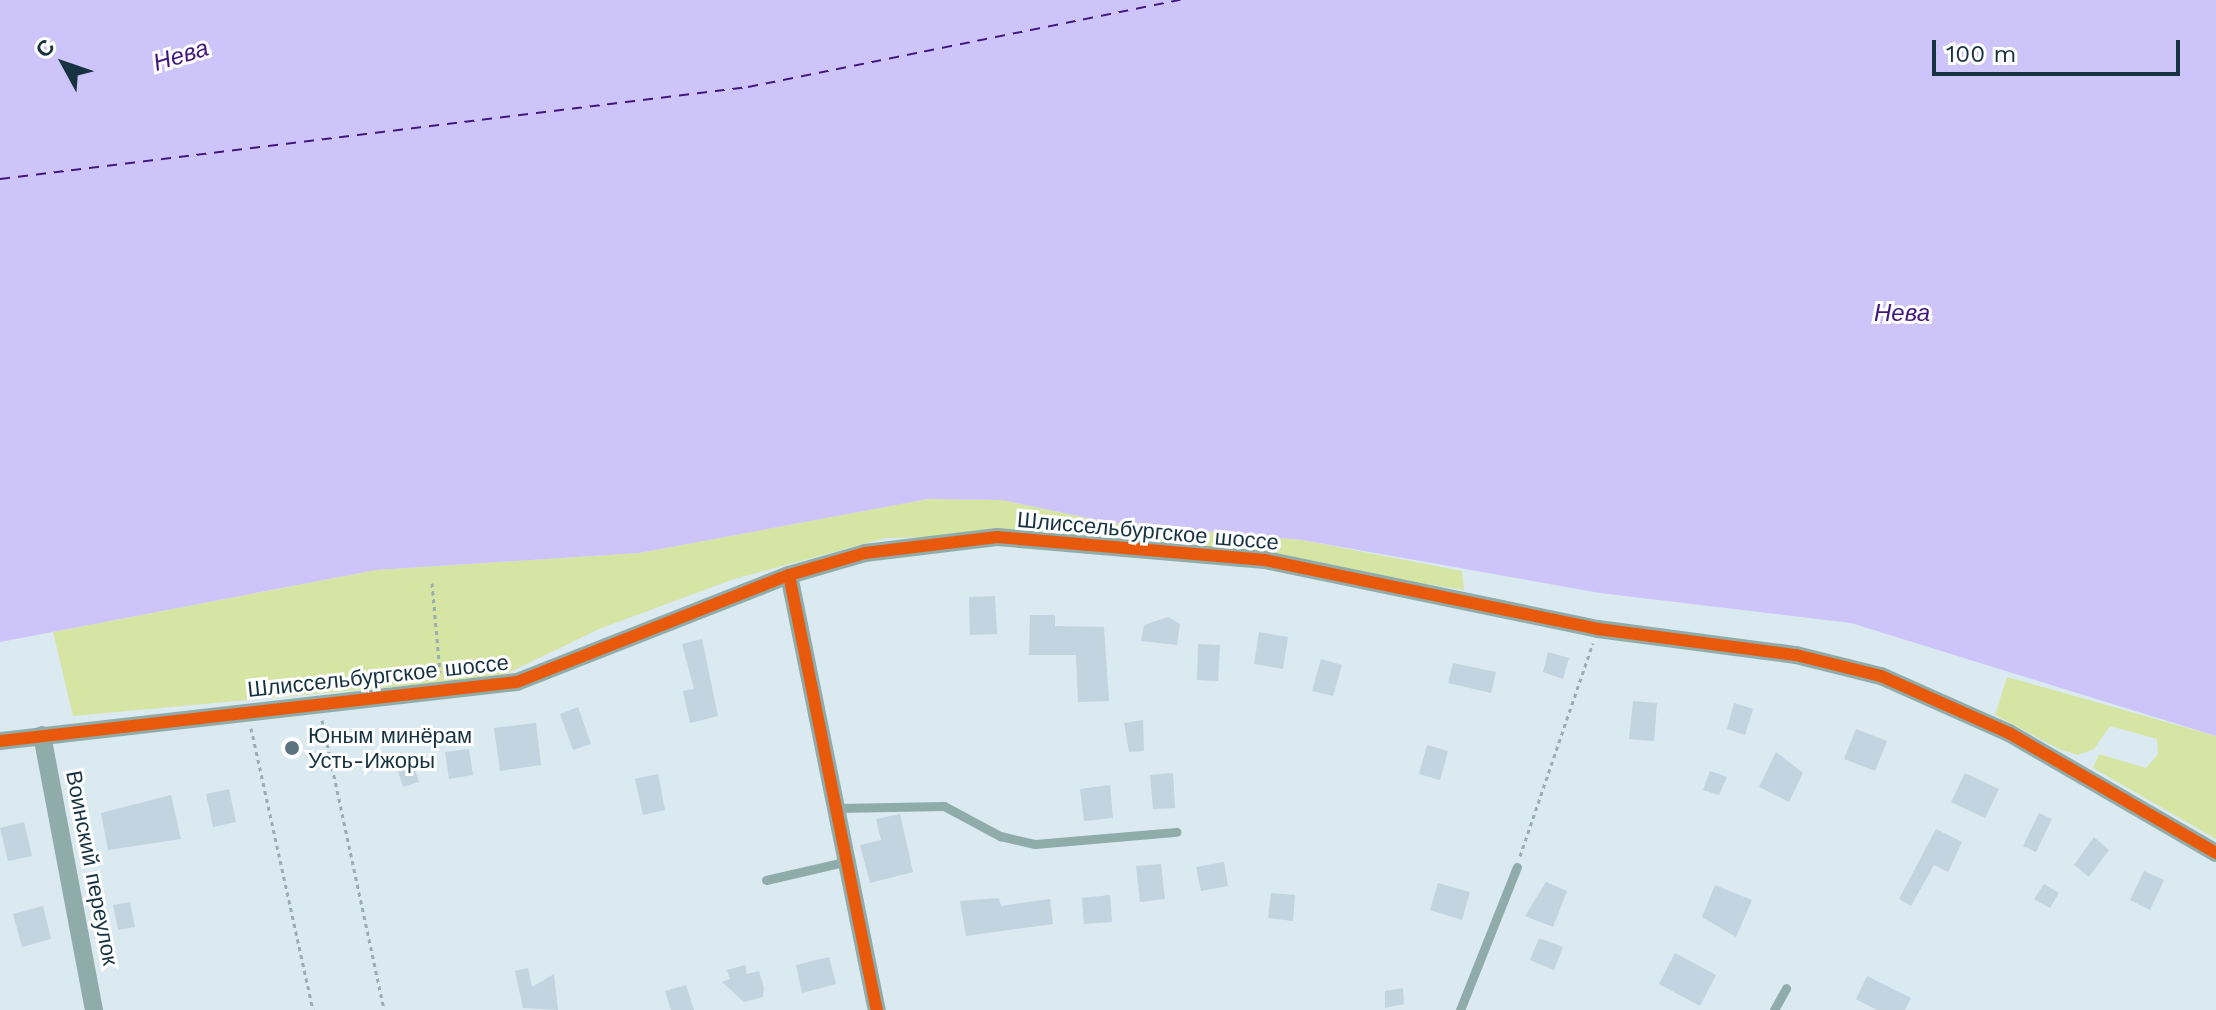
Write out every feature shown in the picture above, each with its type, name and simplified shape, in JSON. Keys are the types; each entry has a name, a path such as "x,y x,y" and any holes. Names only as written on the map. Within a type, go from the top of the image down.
{"street":[{"name":"Шлиссельбургское шоссе","path":"0,741 318,702 441,693 517,682 789,575 926,543 997,537 1089,541 1265,560 1598,629 1796,655 1881,676 2009,733 2216,853"},
{"path":"789,575 838,808 873,1009"},
{"name":"Воинский переулок","path":"42,735 94,1010"}],"lane":[{"path":"838,808 944,806 1000,836 1035,844 1176,832"},
{"path":"766,880 848,861"},
{"path":"1460,1010 1517,867"},
{"path":"1774,1010 1786,988"}],"path":[{"path":"432,583 441,693"},
{"path":"1517,867 1598,629"},
{"path":"318,702 384,1010"},
{"path":"247,711 313,1010"}],"green space":[{"path":"928,499 1002,500 1107,522 1302,540 1462,571 1464,590 1109,534 886,538 734,579 599,629 500,677 73,716 53,632 376,570 639,553"},
{"path":"2007,677 2216,736 2216,839 2093,768 2099,754 2146,768 2158,754 2157,739 2110,726 2094,749 2078,755 2059,749 1995,715"}],"water":[{"name":"Нева","path":"0,0 2216,0 2216,736 1851,623 1600,593 1302,540 1107,522 1002,500 928,499 639,553 376,570 0,642"}],"building":[{"path":"995,596 997,634 970,635 969,597"},
{"path":"1030,615 1055,615 1055,626 1104,627 1109,701 1078,702 1076,655 1029,655"},
{"path":"1168,617 1180,624 1177,645 1141,641 1144,625"},
{"path":"1259,632 1288,637 1283,669 1254,664"},
{"path":"702,639 718,716 690,723 683,691 694,689 682,644"},
{"path":"1198,644 1220,645 1218,681 1197,680"},
{"path":"1548,652 1569,658 1563,679 1543,672"},
{"path":"1321,659 1342,665 1333,696 1312,691"},
{"path":"1453,663 1496,672 1491,693 1448,683"},
{"path":"1633,701 1657,703 1654,741 1629,739"},
{"path":"1734,703 1753,709 1745,735 1727,729"},
{"path":"578,707 591,744 573,750 560,714"},
{"path":"1143,720 1144,751 1129,752 1124,723"},
{"path":"536,723 541,765 500,771 494,728"},
{"path":"1856,729 1887,741 1875,771 1844,759"},
{"path":"1427,745 1448,751 1440,780 1419,774"},
{"path":"469,749 473,775 449,779 445,752"},
{"path":"1776,752 1803,773 1789,802 1759,787"},
{"path":"410,753 419,782 403,787 394,758"},
{"path":"1710,771 1727,777 1719,795 1703,790"},
{"path":"1173,773 1175,808 1153,809 1150,775"},
{"path":"1965,773 1999,789 1985,818 1951,802"},
{"path":"658,774 665,810 643,815 635,779"},
{"path":"1110,785 1113,818 1084,821 1080,789"},
{"path":"229,789 236,822 213,827 206,794"},
{"path":"171,795 181,839 108,850 101,813"},
{"path":"2039,813 2052,819 2036,852 2023,846"},
{"path":"900,814 913,872 870,883 860,845 881,840 876,819"},
{"path":"24,822 32,856 8,861 0,828"},
{"path":"1936,829 1962,842 1948,872 1934,865 1911,906 1899,899"},
{"path":"2094,837 2109,850 2089,877 2074,865"},
{"path":"1224,862 1228,886 1201,891 1196,867"},
{"path":"1161,864 1165,899 1140,902 1136,866"},
{"path":"2144,871 2164,880 2150,910 2130,900"},
{"path":"1546,882 1567,891 1553,927 1525,916"},
{"path":"1438,883 1470,892 1462,920 1430,910"},
{"path":"2044,884 2059,893 2050,908 2034,899"},
{"path":"1715,885 1752,900 1736,937 1702,917"},
{"path":"1271,893 1295,895 1293,921 1268,918"},
{"path":"1110,895 1112,922 1084,924 1082,898"},
{"path":"999,898 1001,906 1050,899 1053,924 966,936 960,901"},
{"path":"130,902 135,927 118,930 113,905"},
{"path":"43,906 51,939 22,947 13,914"},
{"path":"1539,938 1563,947 1554,970 1530,960"},
{"path":"1675,953 1716,975 1700,1006 1659,984"},
{"path":"829,957 836,984 802,993 796,965"},
{"path":"745,965 747,974 759,971 764,988 763,997 744,1002 722,982 730,979 727,970"},
{"path":"528,968 532,987 554,974 558,1010 523,1008 515,971"},
{"path":"1867,976 1911,998 1905,1010 1877,1010 1856,999"},
{"path":"686,985 694,1010 671,1010 665,991"},
{"path":"1403,988 1404,1004 1385,1008 1385,991"}],"ferry route":[{"path":"0,179 748,87 1180,0"}],"cycle path":[{"path":"0,741 517,682 789,575 865,553 997,537 1265,560 1598,629 1796,655 1881,676 2009,733 2216,853"},
{"path":"789,575 877,1010"}],"place":[{"name":"Юным минёрам Усть-Ижоры","path":"292,748"}]}
